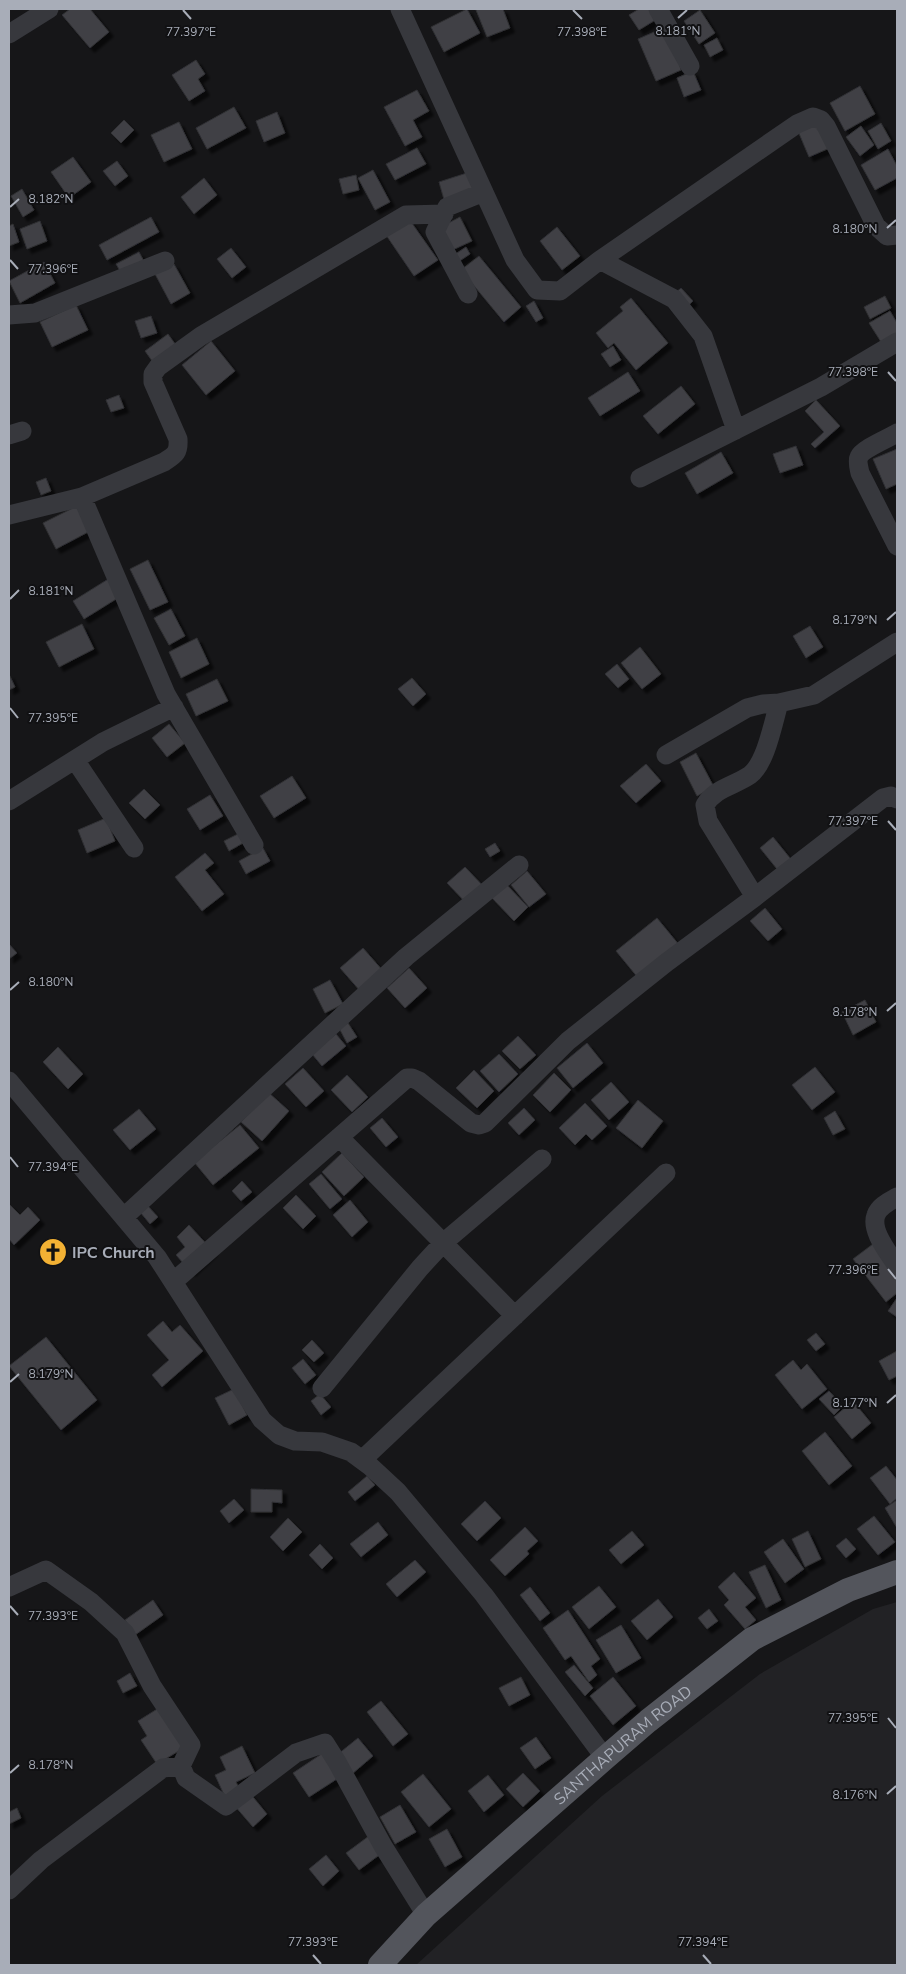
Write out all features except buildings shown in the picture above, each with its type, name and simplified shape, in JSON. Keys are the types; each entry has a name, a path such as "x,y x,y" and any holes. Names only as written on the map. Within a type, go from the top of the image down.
{"main road":[{"name":"SANTHAPURAM ROAD","path":"380,1965 426,1915 605,1758 648,1721 752,1639 848,1590 897,1572"}],"street":[{"path":"9,34 49,9"},
{"path":"400,9 515,260 537,290 560,291 600,260 797,124 814,118 821,120 826,126 876,226 887,236 897,235"},
{"path":"658,9 690,66"},
{"path":"468,294 435,232 447,207 484,192"},
{"path":"9,515 82,498 164,462 174,455 179,448 178,439 153,382 153,374 158,367 201,336 406,215 444,214"},
{"path":"600,260 674,299 703,336 736,430"},
{"path":"9,315 35,313 165,261"},
{"path":"640,478 822,387 897,342"},
{"path":"897,433 863,452 858,457 860,473 897,546"},
{"path":"82,498 166,694 254,845"},
{"path":"666,754 747,708 763,704 779,704 814,695 897,642"},
{"path":"755,898 708,821 705,804 714,793 749,775 762,760 779,704"},
{"path":"9,801 103,742 174,708"},
{"path":"75,760 134,848"},
{"path":"173,1282 407,1078 412,1078 471,1123 479,1125 485,1123 568,1041 667,962 755,898 883,798 891,796 897,799"},
{"path":"124,1218 406,957 519,866"},
{"path":"9,1081 157,1257 262,1420 279,1435 295,1441 322,1442 351,1452 398,1492 484,1595 605,1758"},
{"path":"339,1137 515,1316"},
{"path":"322,1388 420,1268 444,1243 542,1159"},
{"path":"362,1460 666,1173"},
{"path":"897,1197 883,1206 876,1214 875,1222 876,1232 897,1266"},
{"path":"9,1587 46,1570 91,1602 125,1633 152,1686 191,1745 181,1766 186,1778 226,1806 296,1753 325,1743 383,1846 426,1915"},
{"path":"9,1890 41,1860 163,1768 181,1766"}],"shaded area":[{"path":"897,1602 897,1965 416,1965 602,1796 760,1674 873,1609"}],"place":[{"name":"IPC Church","path":"53,1252"}]}
